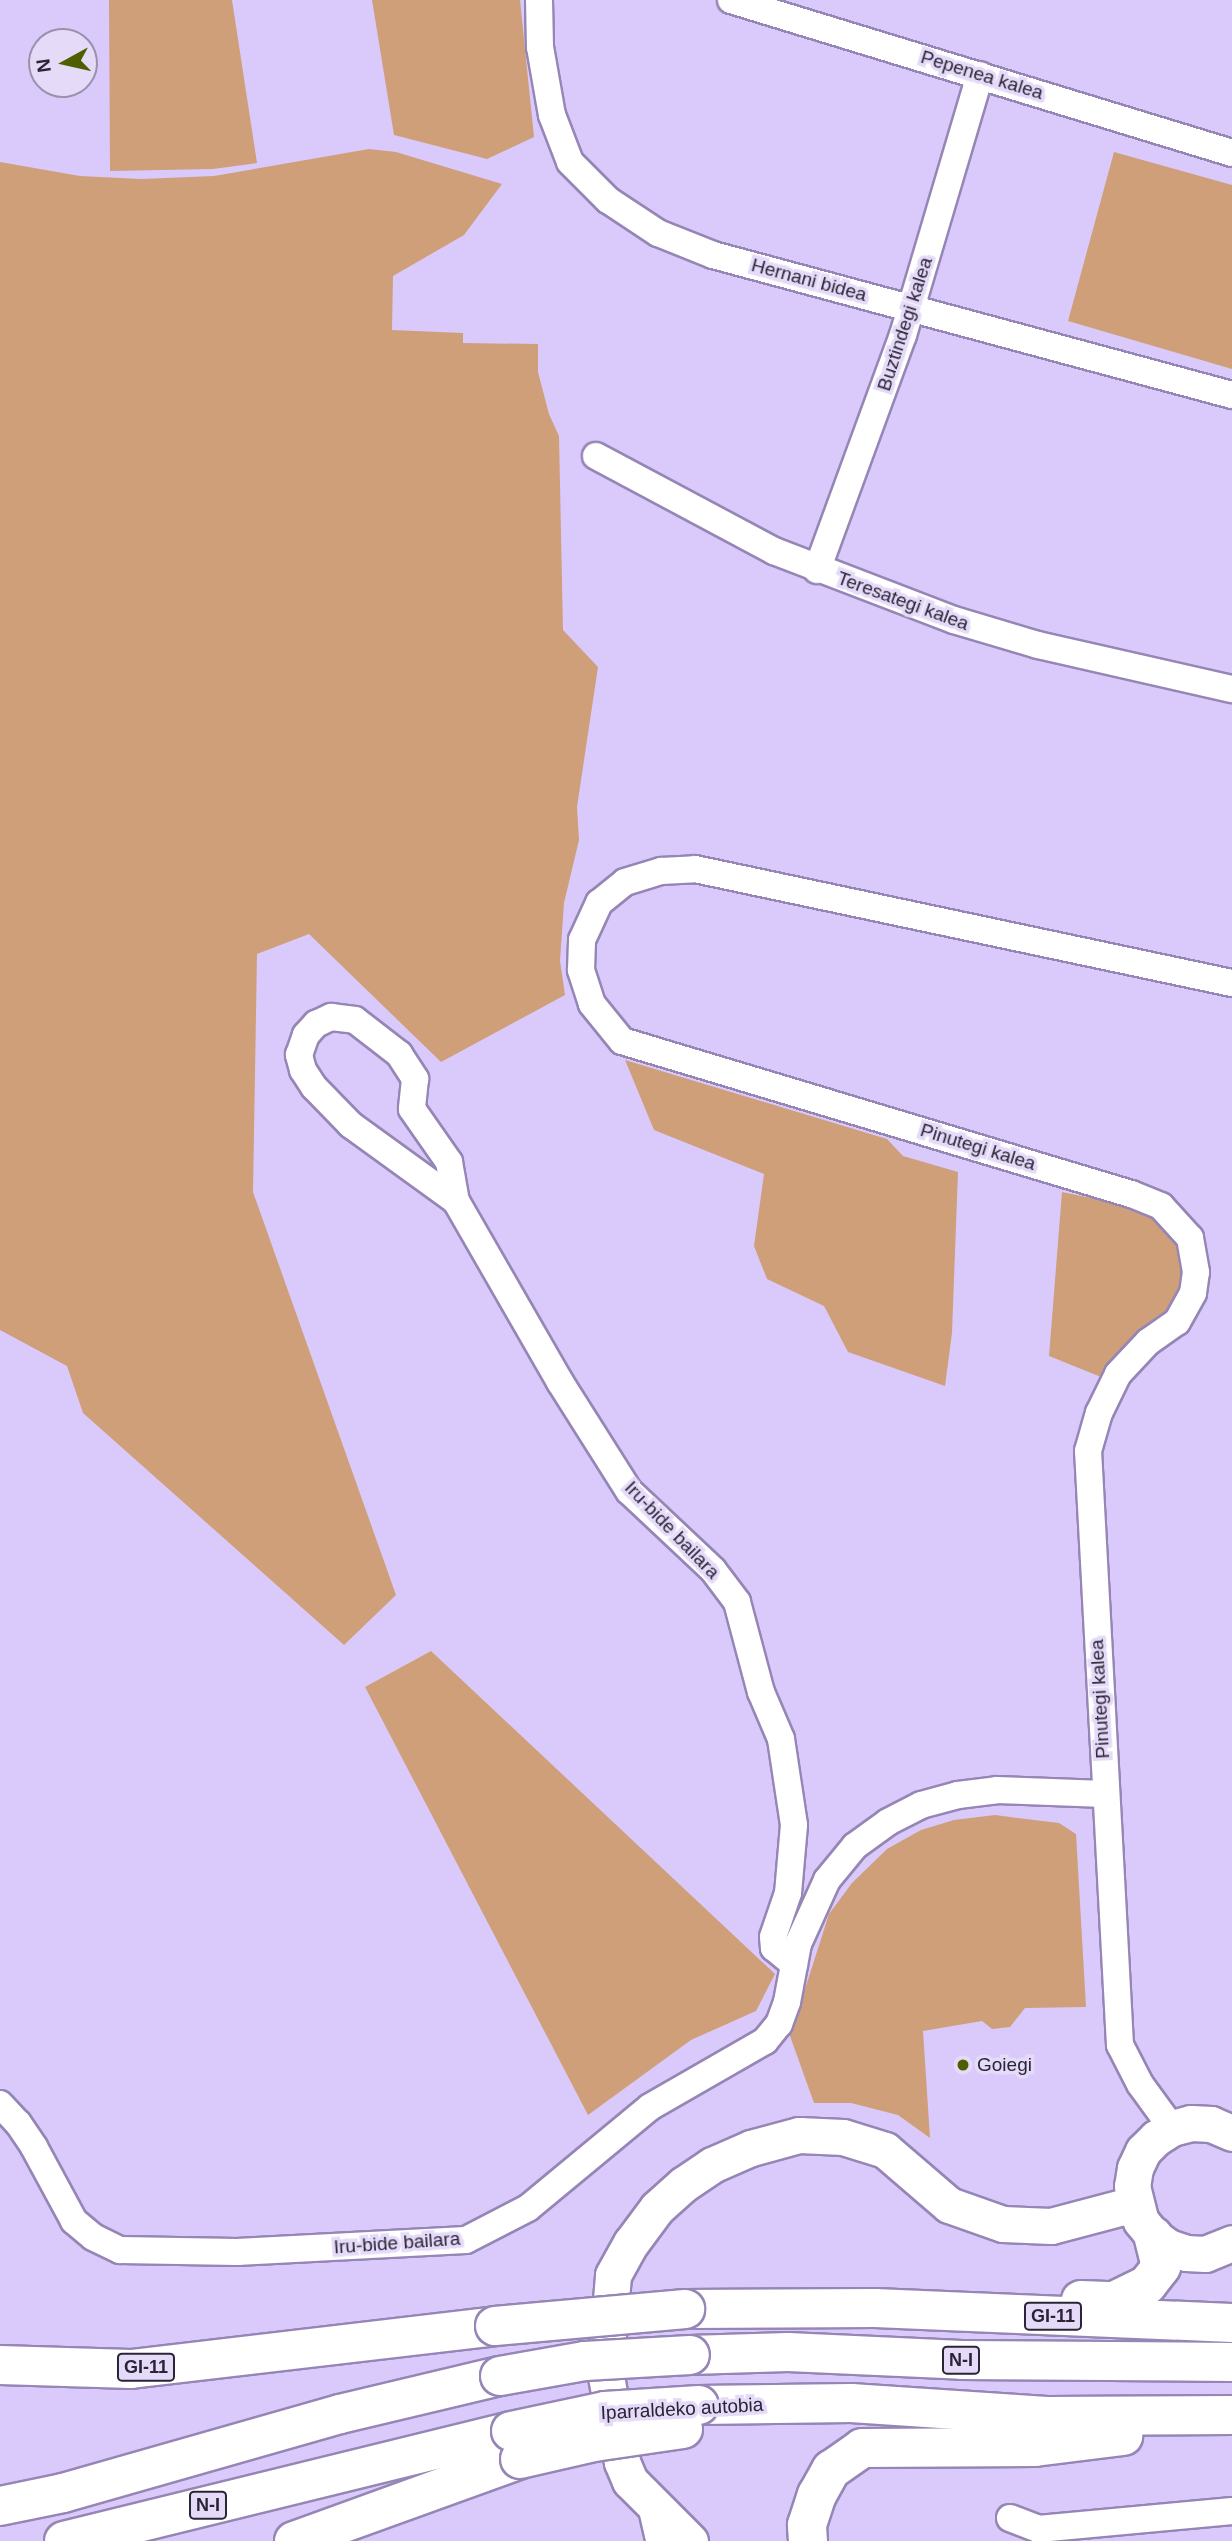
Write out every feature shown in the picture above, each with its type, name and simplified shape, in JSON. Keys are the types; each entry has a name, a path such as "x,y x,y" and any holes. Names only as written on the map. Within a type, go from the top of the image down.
{"highway":[{"path":"875,2308 919,2297 1114,2301 1147,2285 1161,2267 1143,2220"},
{"name":"GI-11","path":"0,2365 131,2369 495,2326 685,2309 875,2308 1232,2323"},
{"name":"N-I","path":"0,2506 63,2493 340,2414 500,2376 585,2361 788,2352 975,2360 1232,2362"},
{"name":"Iparraldeko autobia","path":"64,2541 352,2469 516,2445 605,2411 700,2416 851,2403 1047,2416 1232,2415"},
{"path":"700,2416 1129,2435"},
{"path":"808,2541 807,2525 817,2495 831,2470 862,2448 1035,2447 1232,2425"},
{"path":"294,2541 516,2445"},
{"path":"140,2541 352,2469"}],"main road":[{"path":"1232,2133 1211,2124 1191,2123 1171,2128 1156,2138 1139,2159 1132,2186 1143,2220 1168,2247 1186,2253 1205,2254 1232,2243"},
{"path":"690,2541 651,2505 631,2481 622,2462 605,2371 613,2275 631,2243 657,2208 684,2184 712,2165 751,2148 799,2135 843,2137 885,2150 949,2205 1003,2224 1051,2226 1143,2220"}],"street":[{"name":"Hernani bidea","path":"539,0 540,47 552,115 570,162 608,200 658,233 713,256 912,307 1232,395"},
{"name":"Pepenea kalea","path":"731,0 1232,153"},
{"name":"Buztindegi kalea","path":"817,570 912,307 980,75"},
{"name":"Teresategi kalea","path":"596,456 706,516 817,570 990,631 1232,689"},
{"name":"Pinutegi kalea","path":"1171,2128 1140,2084 1120,2045 1088,1451 1099,1413 1118,1374 1148,1342 1177,1322 1193,1293 1196,1272 1191,1238 1161,1206 1131,1194 622,1041 592,1004 581,971 582,940 599,903 625,882 661,871 695,869 1232,983"},
{"name":"Iru-bide bailara","path":"456,1201 351,1125 314,1087 303,1070 299,1055 306,1035 316,1024 331,1017 355,1020 399,1054 415,1079 412,1109 449,1163 456,1201 560,1382 629,1491 713,1570 737,1602 761,1692 781,1739 794,1825 788,1893 773,1937 774,1948 794,1964"},
{"name":"Iru-bide bailara","path":"0,2104 18,2123 34,2147 74,2221 93,2237 120,2250 237,2252 466,2239 528,2208 650,2107 765,2041 779,2024 802,1933 827,1880 855,1846 888,1822 921,1805 958,1795 997,1790 1105,1794"},
{"path":"651,2505 659,2541"},
{"path":"1010,2518 1038,2529 1232,2511"}],"shaded area":[{"path":"109,0 232,0 257,163 213,169 110,171"},
{"path":"372,0 520,0 534,137 487,159 394,135"},
{"path":"369,149 396,152 502,184 464,235 393,276 392,330 463,333 463,343 538,344 538,372 549,414 559,436 563,630 598,667 577,807 579,840 564,903 560,961 565,995 441,1062 309,934 257,954 253,1192 396,1595 344,1645 83,1413 67,1366 0,1330 0,162 80,176 141,179 214,176"},
{"path":"1114,152 1232,185 1232,369 1068,321"},
{"path":"625,1060 887,1139 903,1156 958,1172 952,1333 945,1386 848,1352 824,1306 767,1279 754,1246 764,1174 654,1130"},
{"path":"1062,1192 1145,1209 1167,1227 1180,1252 1182,1278 1174,1302 1106,1379 1049,1356"},
{"path":"431,1651 775,1974 756,2011 691,2040 588,2115 365,1687"},
{"path":"995,1815 1059,1823 1076,1834 1086,2007 1025,2008 1010,2027 992,2029 982,2021 923,2031 930,2138 898,2115 851,2103 814,2103 790,2036 829,1914 852,1883 887,1849 921,1830 954,1820"}],"place":[{"name":"Goiegi","path":"963,2065"}]}
